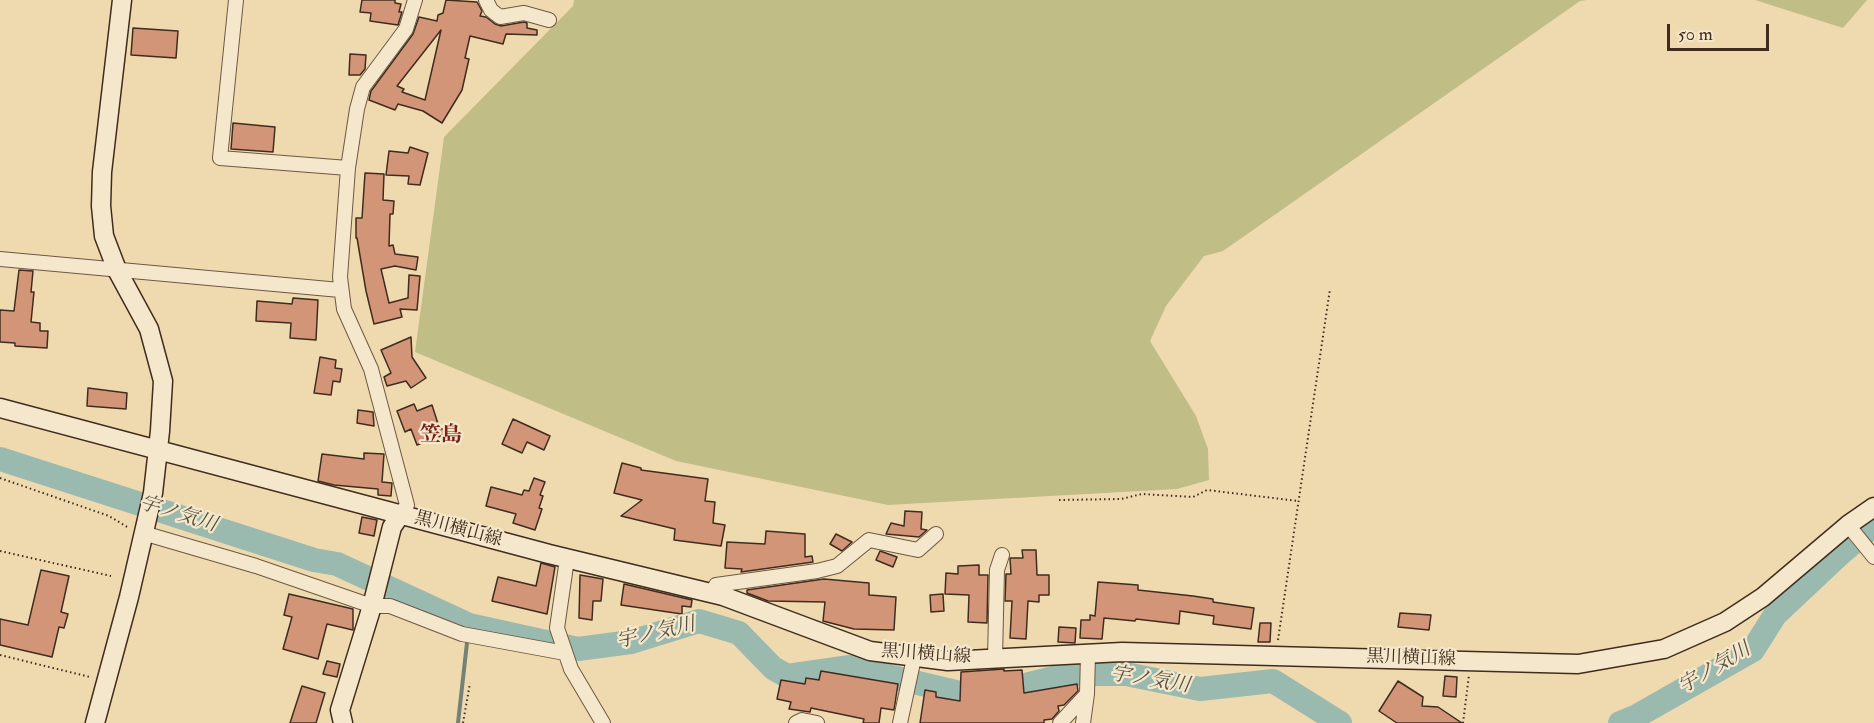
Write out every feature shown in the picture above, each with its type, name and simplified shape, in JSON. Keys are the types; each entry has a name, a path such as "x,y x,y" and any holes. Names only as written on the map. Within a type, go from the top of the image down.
{"main road":[{"path":"95,723 153,493 163,381 149,328 117,270 104,236 101,206 102,172 122,0"},
{"name":"黒川横山線","path":"0,408 567,559 712,593 913,665 995,659 1088,658 1122,652 1578,664 1664,649 1725,622 1763,597 1874,507"},
{"path":"343,723 340,710 374,599 392,527 401,514"}],"street":[{"path":"236,0 220,158 348,168"},
{"path":"401,514 407,505 371,369 344,309 340,290 348,168 357,109 363,87 406,29 415,0"},
{"path":"486,0 491,10 500,17 524,13 549,20"},
{"path":"0,259 340,290"},
{"path":"1850,528 1872,553"},
{"path":"712,593 716,585 818,571 837,566 869,540 918,550 936,534"},
{"path":"141,542 256,566 374,599 467,635 565,652"},
{"path":"995,659 997,570 1002,555"},
{"path":"567,559 557,628 571,669 603,723"},
{"path":"1083,719 1088,687 1088,658"},
{"path":"900,723 913,665"},
{"path":"1060,723 1088,687"},
{"path":"796,723 802,720 818,723"}],"path":[{"path":"1275,656 1330,289"},
{"path":"0,478 109,516 126,527 141,542"},
{"path":"1059,500 1121,499 1142,494 1193,497 1207,490 1298,501"},
{"path":"0,551 111,576"},
{"path":"0,655 106,681"},
{"path":"1463,723 1471,661"},
{"path":"463,723 470,683"}],"shaded area":[{"path":"574,0 1587,0 1580,1 1223,251 1204,256 1166,306 1150,341 1196,416 1208,449 1209,480 1177,489 888,505 676,461 415,352 444,137 573,6"},
{"path":"1755,0 1867,0 1843,28"}],"building":[{"path":"362,0 395,0 395,3 401,4 399,12 402,12 398,25 370,21 371,13 360,12"},
{"path":"446,0 477,2 482,11 480,16 501,26 527,23 527,28 537,30 537,35 506,34 503,44 470,36 465,58 469,59 462,90 442,123 423,111 398,104 395,110 369,100 371,91 413,34 419,17 437,21 438,15 443,13","holes":["441,30 425,100 402,92 404,89 397,86"]},
{"path":"133,28 178,31 176,58 131,55"},
{"path":"350,54 366,55 365,69 360,75 349,75"},
{"path":"233,123 275,127 273,152 231,149"},
{"path":"410,147 428,153 420,185 408,184 409,176 386,175 389,151 408,153"},
{"path":"365,173 384,174 383,200 394,201 393,214 390,214 389,246 393,245 395,254 418,257 416,270 395,266 381,269 389,303 408,298 409,275 420,276 417,310 400,309 402,317 374,324 356,238 356,218 362,218"},
{"path":"19,270 33,271 31,292 34,292 31,322 40,323 40,331 48,331 47,348 15,346 15,343 0,342 0,310 14,311"},
{"path":"293,298 318,300 316,340 290,338 291,323 256,321 257,301 292,304"},
{"path":"411,337 412,357 426,378 411,388 406,381 387,386 384,377 391,373 381,350"},
{"path":"320,357 336,360 335,368 342,369 340,382 333,381 331,395 314,393"},
{"path":"88,388 127,393 126,409 87,406"},
{"path":"414,404 417,411 432,405 439,427 449,433 417,445 411,429 405,432 397,411"},
{"path":"358,410 373,412 374,426 357,423"},
{"path":"513,419 550,436 544,450 527,442 522,453 502,444"},
{"path":"364,453 384,454 382,482 392,483 391,496 378,495 378,489 334,485 318,481 322,454 364,459"},
{"path":"622,463 641,468 641,470 708,479 705,501 715,502 713,523 725,525 721,546 674,540 675,529 621,516 642,500 614,493"},
{"path":"534,478 545,482 540,495 543,496 539,508 542,509 535,530 513,523 516,514 486,506 491,487 522,495 524,490 529,491"},
{"path":"905,511 922,512 921,529 927,530 919,537 886,534 891,523 904,526"},
{"path":"362,517 377,520 374,536 359,533"},
{"path":"766,531 805,534 805,557 812,556 813,562 741,572 742,569 725,568 727,542 765,544"},
{"path":"836,534 852,542 842,551 830,544"},
{"path":"1022,550 1036,550 1037,575 1049,575 1049,595 1039,595 1039,602 1028,601 1026,639 1010,638 1012,601 1005,601 1006,574 1011,574 1010,558 1023,558"},
{"path":"880,551 897,557 893,567 876,560"},
{"path":"541,563 555,567 547,614 492,601 498,577 536,586"},
{"path":"979,565 979,575 988,575 987,623 968,622 969,595 945,594 946,573 958,574 958,566"},
{"path":"41,570 69,576 61,612 68,614 64,628 59,627 52,657 0,645 0,619 28,625"},
{"path":"580,575 603,579 601,601 593,601 592,620 579,618"},
{"path":"824,579 869,583 869,595 896,597 894,630 854,629 823,621 825,602 768,601 747,593 747,590"},
{"path":"1098,582 1138,585 1138,590 1213,599 1213,602 1254,608 1251,629 1213,624 1214,616 1180,611 1179,624 1104,618 1102,639 1080,638 1081,620 1090,620 1090,615 1095,616"},
{"path":"624,584 692,600 691,607 682,606 682,614 621,605"},
{"path":"289,594 353,609 353,630 327,624 318,659 283,649 292,617 284,615"},
{"path":"943,594 944,611 931,612 930,595"},
{"path":"1400,613 1431,615 1429,630 1398,627"},
{"path":"1260,623 1271,623 1270,642 1258,642"},
{"path":"1059,627 1076,628 1075,643 1058,642"},
{"path":"327,661 340,664 337,677 323,674"},
{"path":"1004,669 1004,671 1022,670 1024,693 1077,684 1078,691 1064,705 1058,706 1059,711 1052,719 1044,720 1044,723 920,723 925,690 936,692 936,697 960,701 961,672"},
{"path":"821,671 898,684 894,710 881,708 879,723 863,723 864,719 811,708 810,712 789,709 791,702 777,699 781,680 805,684 806,678 819,680"},
{"path":"1445,676 1457,677 1456,697 1443,696"},
{"path":"1398,681 1423,697 1422,706 1438,707 1462,723 1397,723 1379,711"},
{"path":"302,686 325,693 316,723 290,723"}],"waterway":[{"name":"宇ノ気川","path":"0,459 314,560 337,564 469,625 578,649 631,642 699,621 739,633 773,668 787,676 850,667 977,697 1070,674 1126,674 1200,689 1273,681 1340,723"},
{"name":"宇ノ気川","path":"1620,723 1637,716 1753,650 1775,615 1874,525"},
{"path":"458,723 469,625"}],"district":[{"name":"笠島","path":"441,436"}]}
